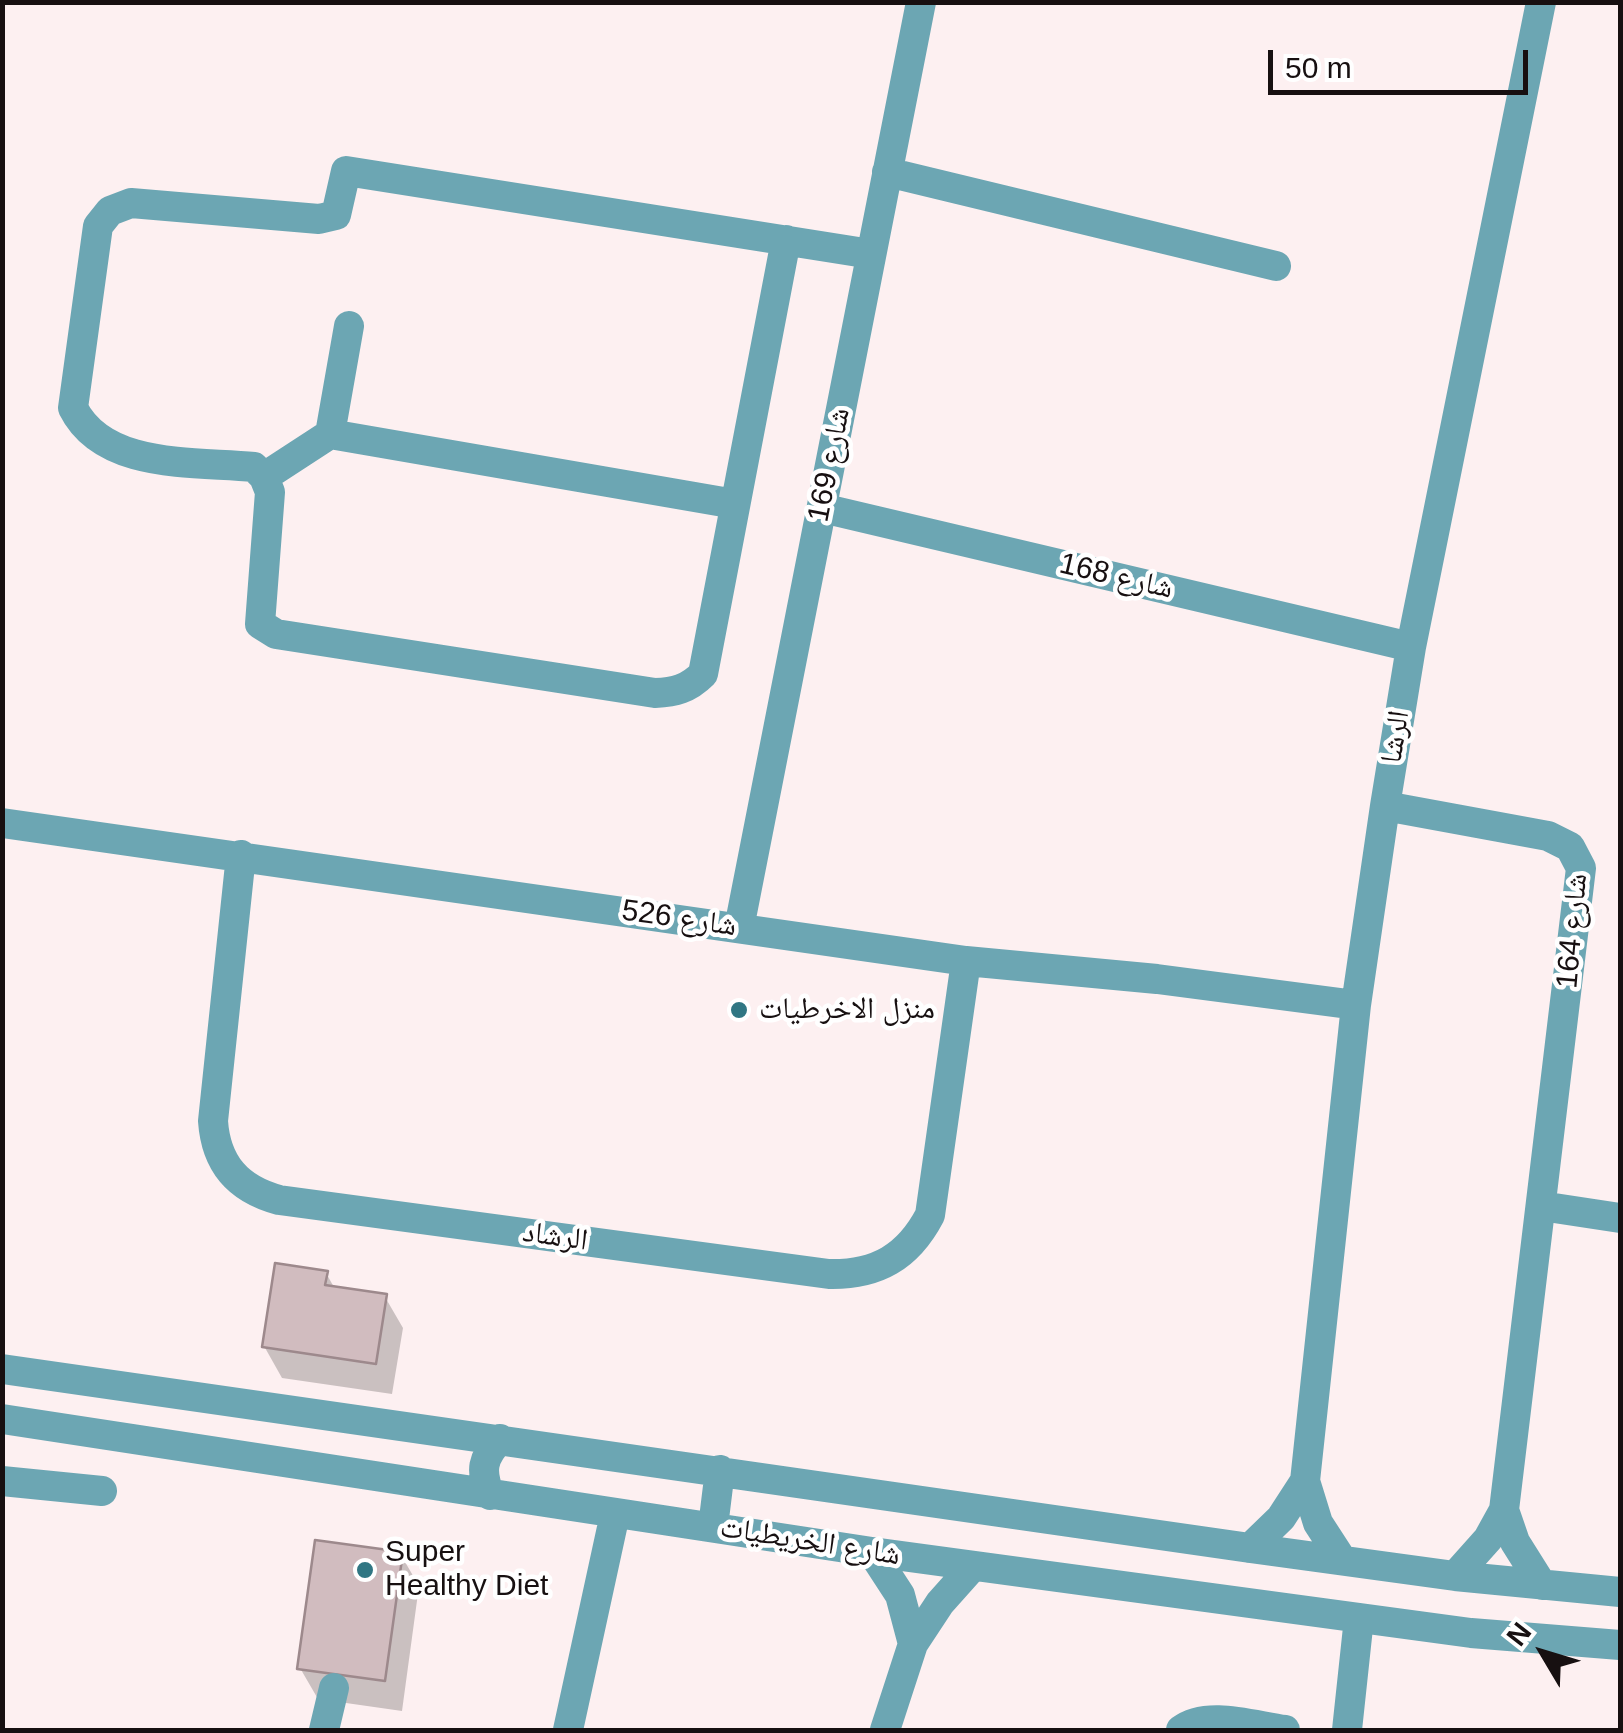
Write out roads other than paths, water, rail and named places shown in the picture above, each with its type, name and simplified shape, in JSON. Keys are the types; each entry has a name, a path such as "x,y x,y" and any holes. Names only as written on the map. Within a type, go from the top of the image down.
{"street":[{"name":"شارع 169","path":"739,928 920,2"},
{"name":"الرشا","path":"1342,1560 1318,1523 1305,1481 1356,1006 1411,647 1541,2"},
{"path":"786,240 703,674 692,686 655,693 276,634 260,624 270,492 264,477 254,467 136,456 100,440 82,426 73,408 98,226 110,212 131,202 319,219 336,215 346,171 786,240 871,254"},
{"path":"887,172 1276,266"},
{"path":"330,434 349,326"},
{"path":"264,477 330,434 735,504"},
{"name":"شارع 168","path":"822,508 1411,647"},
{"name":"شارع 164","path":"1385,806 1560,840 1578,856 1582,880 1504,1510 1488,1539 1455,1576"},
{"name":"شارع 526","path":"2,823 966,961 1158,979 1356,1006"},
{"name":"الرشاد","path":"240,855 214,1140 220,1158 244,1186 279,1200 829,1274 871,1271 907,1250 930,1215 966,961"},
{"path":"1541,1206 1620,1218"},
{"name":"شارع الخريطيات","path":"2,1369 1250,1548 1455,1576 1620,1592"},
{"name":"شارع الخريطيات","path":"2,1420 57,1457 380,1479 872,1552 1359,1618 1620,1645"},
{"path":"380,1479 399,1458 400,1440 386,1423"},
{"path":"490,1495 482,1477 485,1454 500,1439"},
{"path":"2,1480 57,1457 102,1491"},
{"path":"713,1527 720,1470"},
{"name":"الرشا","path":"1250,1548 1281,1518 1305,1481"},
{"path":"1504,1510 1515,1542 1542,1585"},
{"path":"568,1730 615,1514"},
{"path":"872,1552 900,1595 912,1644"},
{"path":"884,1730 912,1644 940,1603 973,1566"},
{"path":"1347,1730 1359,1618"},
{"path":"324,1730 334,1688"},
{"path":"1180,1730 1199,1721 1212,1721 1284,1730"}],"place":[{"name":"منزل الاخرطيات","path":"739,1010"},
{"name":"Super Healthy Diet","path":"365,1570"}]}
